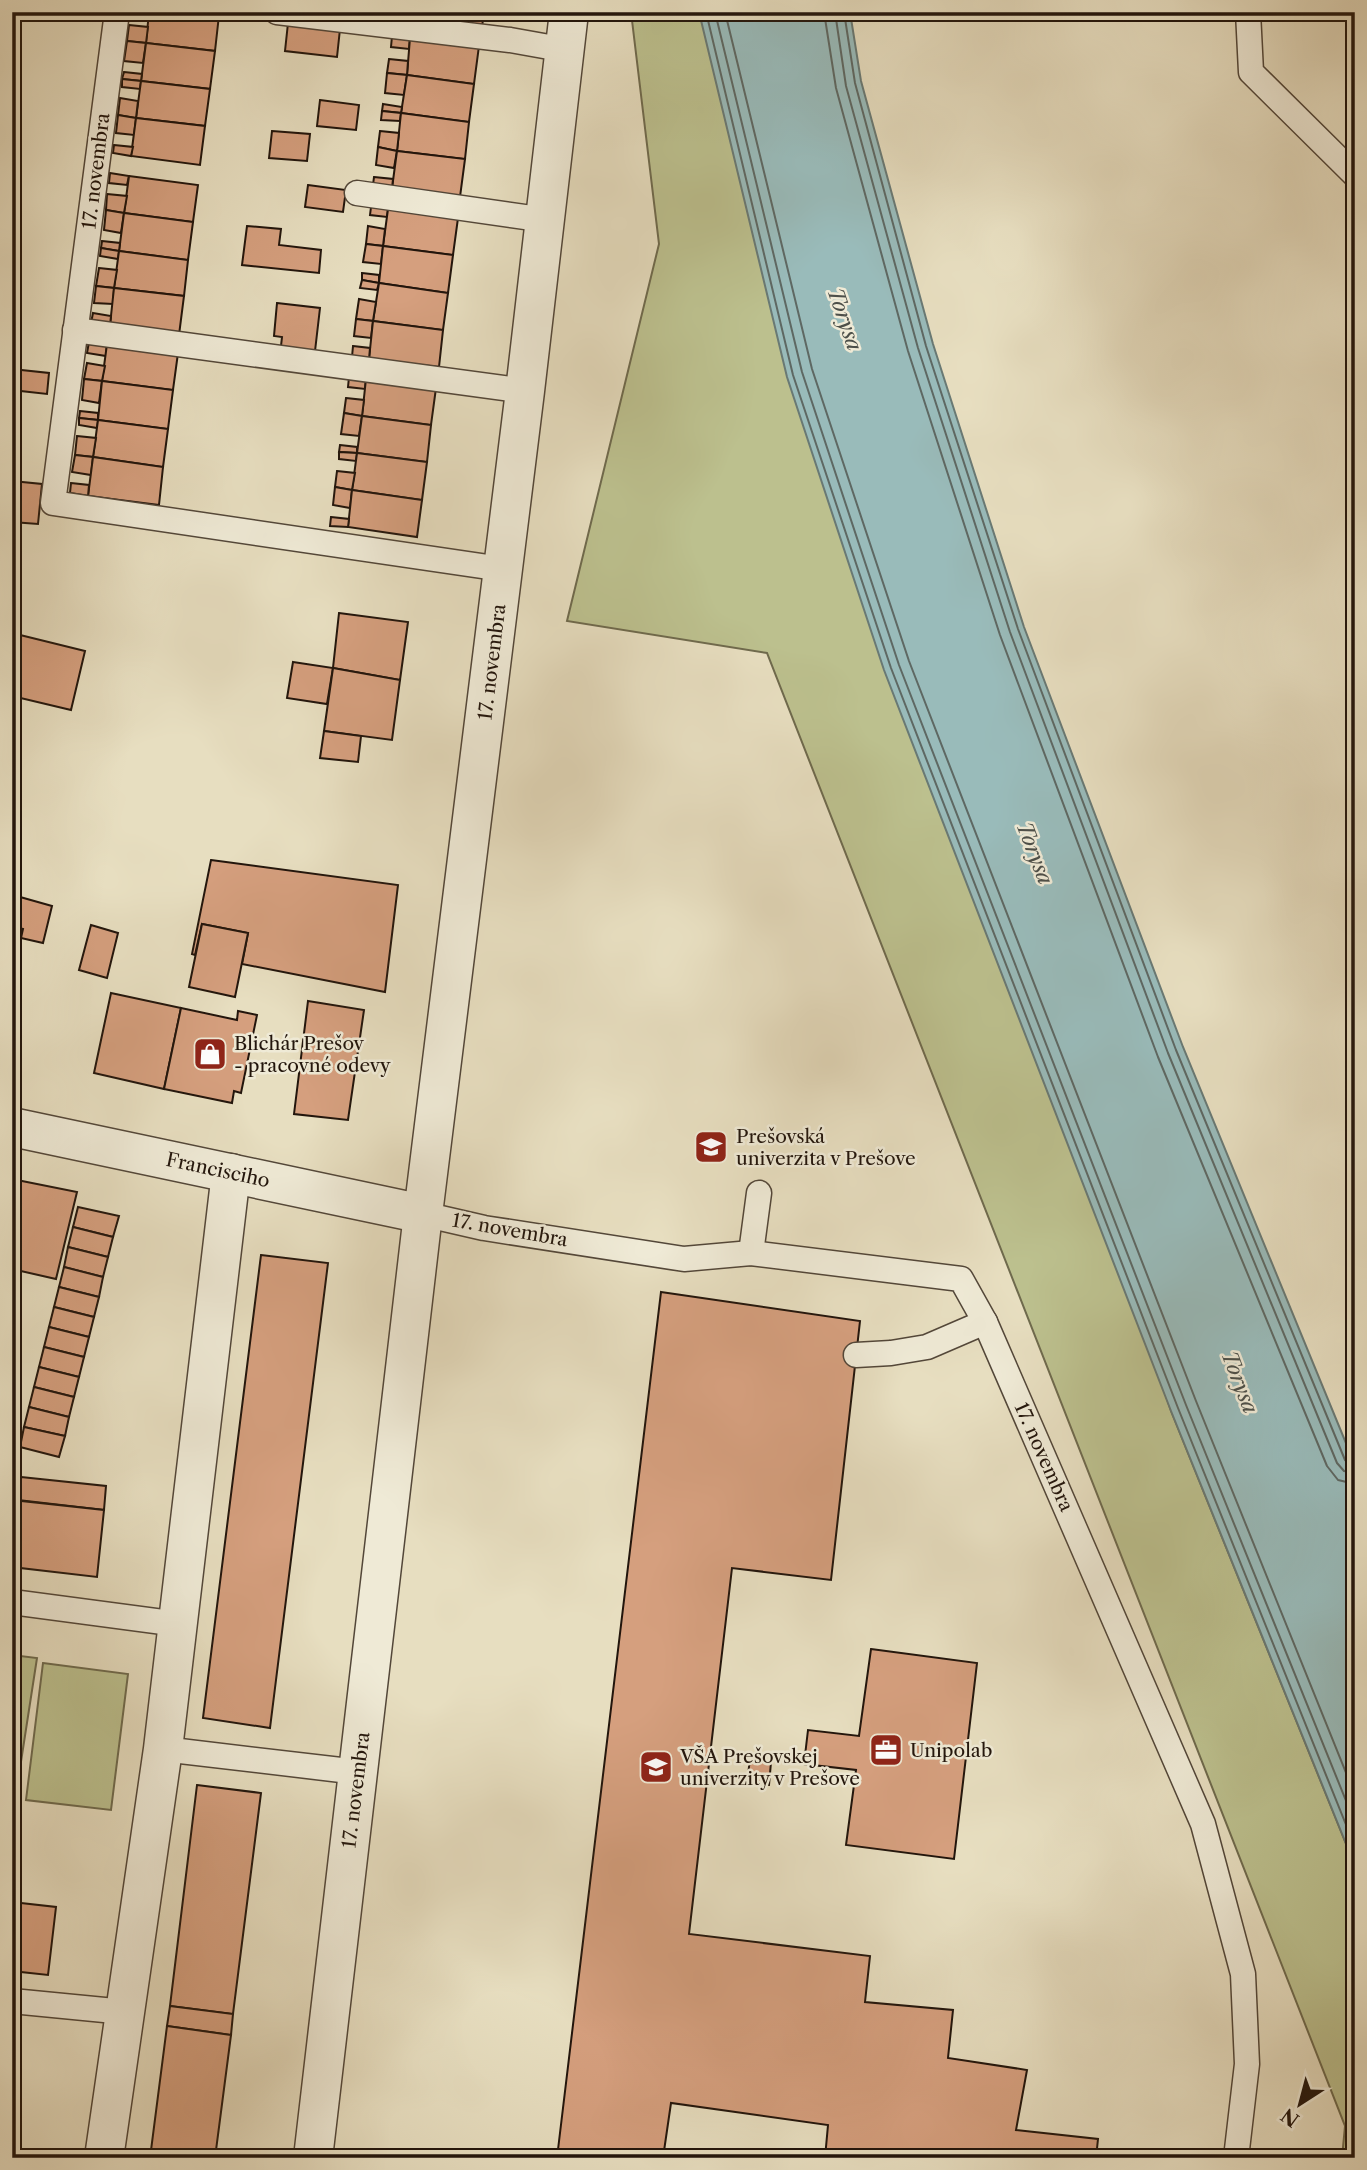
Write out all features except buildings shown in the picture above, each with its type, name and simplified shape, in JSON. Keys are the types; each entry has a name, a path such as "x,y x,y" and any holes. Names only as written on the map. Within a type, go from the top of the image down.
{"street":[{"name":"17. novembra","path":"313,2158 423,1214 546,220 569,12"},
{"name":"Francisciho","path":"12,1126 423,1214"},
{"path":"104,2158 163,1749 232,1173"}],"lane":[{"name":"17. novembra","path":"117,12 53,503 502,569"},
{"path":"276,12 510,40 566,50"},
{"path":"1248,12 1251,72 1355,174"},
{"path":"357,193 546,220"},
{"path":"75,330 525,391"},
{"path":"751,1253 759,1193"},
{"name":"17. novembra","path":"423,1214 484,1228 684,1259 751,1253 961,1279 985,1321 1203,1824 1243,1974 1248,2064 1236,2158"},
{"path":"856,1355 927,1347 985,1321"},
{"path":"12,1602 178,1624"},
{"path":"163,1749 358,1772"},
{"path":"12,2001 125,2012"}],"green space":[{"path":"631,12 699,12 1171,1411 1355,1866 1355,2158 1342,2158 1345,2126 767,653 567,621 659,244"},
{"path":"12,1655 37,1658 12,1820"},
{"path":"43,1663 128,1674 111,1810 26,1800"}],"water":[{"name":"Torysa","path":"699,12 850,12 861,81 933,344 1024,627 1183,1047 1355,1465 1355,1866 1171,1411 884,670 787,377"}],"place":[{"name":"Blichár Prešov - pracovné odevy","path":"210,1054"},
{"name":"Prešovská univerzita v Prešove","path":"711,1147"},
{"name":"Unipolab","path":"886,1750"},
{"name":"VŠA Prešovskej univerzity v Prešove","path":"656,1767"}]}
